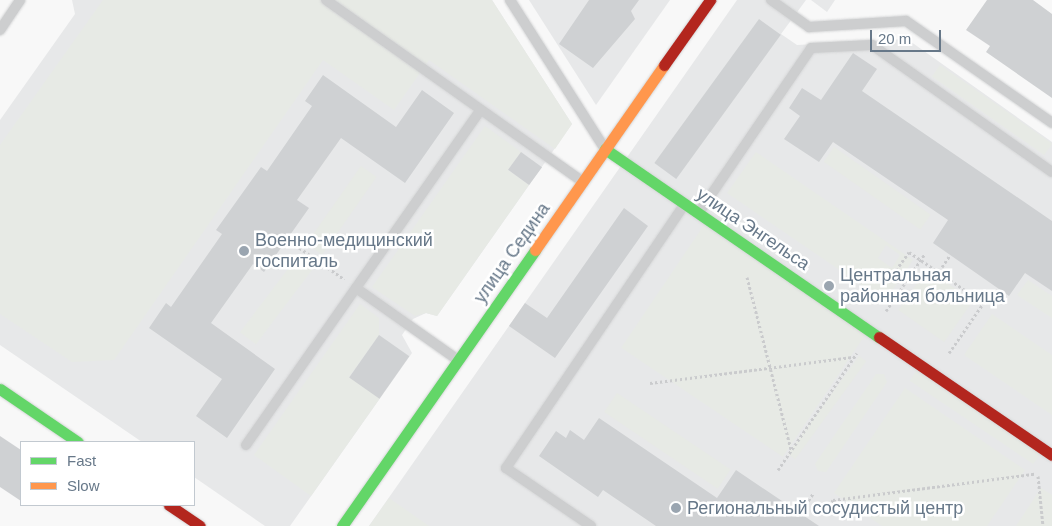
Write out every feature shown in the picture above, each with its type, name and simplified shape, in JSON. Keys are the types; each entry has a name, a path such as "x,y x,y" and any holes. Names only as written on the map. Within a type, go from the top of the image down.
{"street":[{"name":"улица Седина","path":"342,526 710,0"},
{"name":"улица Энгельса","path":"606,150 1052,455"},
{"path":"0,389 77,441"},
{"path":"170,506 200,526"}],"lane":[{"path":"0,30 20,0"},
{"path":"326,0 583,182"},
{"name":"улица Энгельса","path":"510,0 606,150"},
{"path":"771,0 809,27 906,21 1052,123"},
{"path":"698,213 811,48 872,45 1052,172"},
{"path":"246,445 481,110"},
{"path":"591,526 506,468 685,204"},
{"path":"356,288 458,360"}],"path":[{"path":"287,239 356,288"},
{"path":"737,240 791,450"},
{"path":"908,278 896,270 909,252 984,303"},
{"path":"778,470 924,255"},
{"path":"942,267 950,255"},
{"path":"947,357 987,298"},
{"path":"650,383 854,357"},
{"path":"829,506 833,500 1037,474 1043,526"},
{"path":"800,513 813,494"}],"shaded area":[{"path":"72,0 492,0 572,124 437,316 426,313 413,319 402,335 412,353 290,526 265,526 195,478 195,441 141,441 0,345 0,120 75,14"},
{"path":"103,0 492,0 572,124 555,149 429,60 394,110 323,60 114,360 72,362 0,314 0,145"},
{"path":"529,0 670,0 596,105"},
{"name":"Центральная районная больница","path":"737,0 806,0 781,34 797,45 907,39 1052,142 1052,526 369,526"},
{"path":"811,0 835,0 827,12"},
{"path":"940,65 1052,143 1044,155 932,76"},
{"path":"485,126 521,152 508,170 529,185 437,316 426,313 415,316 372,287"},
{"path":"834,147 931,215 920,229 824,162"},
{"path":"756,152 913,260 885,301 727,193","holes":["886,245 900,255 892,268 878,258"]},
{"path":"361,166 377,177 322,255 307,244"},
{"path":"704,225 866,334 783,457 621,348"},
{"path":"296,258 312,270 256,344 240,332"},
{"path":"927,269 973,301 944,342 898,310"},
{"path":"1028,280 1052,296 1052,318 1017,295"},
{"path":"360,304 379,318 379,335 349,377 380,398 311,496 254,455"},
{"path":"992,314 1052,355 1052,415 964,355"},
{"path":"859,356 866,361 795,459 788,454"},
{"path":"917,370 1041,453 1033,464 910,381"},
{"path":"876,374 884,374 887,382 826,472 818,471 815,464"},
{"path":"905,388 1025,470 987,526 882,526 834,493"},
{"path":"617,393 731,470 718,489 604,412"},
{"path":"1041,488 1052,495 1052,526 1016,526"},
{"path":"389,498 429,526 369,526"}],"building":[{"path":"589,0 639,0 631,11 635,19 593,68 559,44"},
{"path":"987,0 1033,0 1052,14 1052,98 986,52 990,46 966,30"},
{"path":"759,19 781,35 676,179 654,163"},
{"path":"853,53 877,69 862,91 1052,221 1052,291 1025,273 1009,296 933,243 948,220 833,142 819,162 784,139 800,116 789,108 802,88 821,100"},
{"name":"Военно-медицинский госпиталь","path":"323,75 396,127 422,90 454,113 405,183 341,138 297,200 309,208 264,272 253,264 211,323 275,369 227,438 196,416 222,379 149,328 166,303 171,307 222,234 216,230 261,167 267,171 312,106 305,101"},
{"path":"521,152 542,167 529,185 508,170"},
{"path":"624,208 648,226 555,358 509,326 525,303 547,318"},
{"path":"379,335 409,356 379,399 349,378"},
{"path":"599,418 717,498 736,470 819,526 656,526 603,490 598,497 539,456 556,431 566,438 570,430 584,440"},
{"path":"0,436 20,449 20,500 0,487"}],"traffic: fast":[{"path":"605,149 879,337"},
{"path":"342,526 535,250"},
{"path":"0,389 77,441"}],"traffic: slow":[{"path":"535,250 664,65"}],"traffic: jam":[{"path":"664,65 710,0"},
{"path":"879,337 1052,455"},
{"path":"170,506 200,526"}],"place":[{"name":"Военно-медицинский госпиталь","path":"244,251"},
{"name":"Центральная районная больница","path":"829,286"},
{"name":"Региональный сосудистый центр","path":"676,508"}]}
